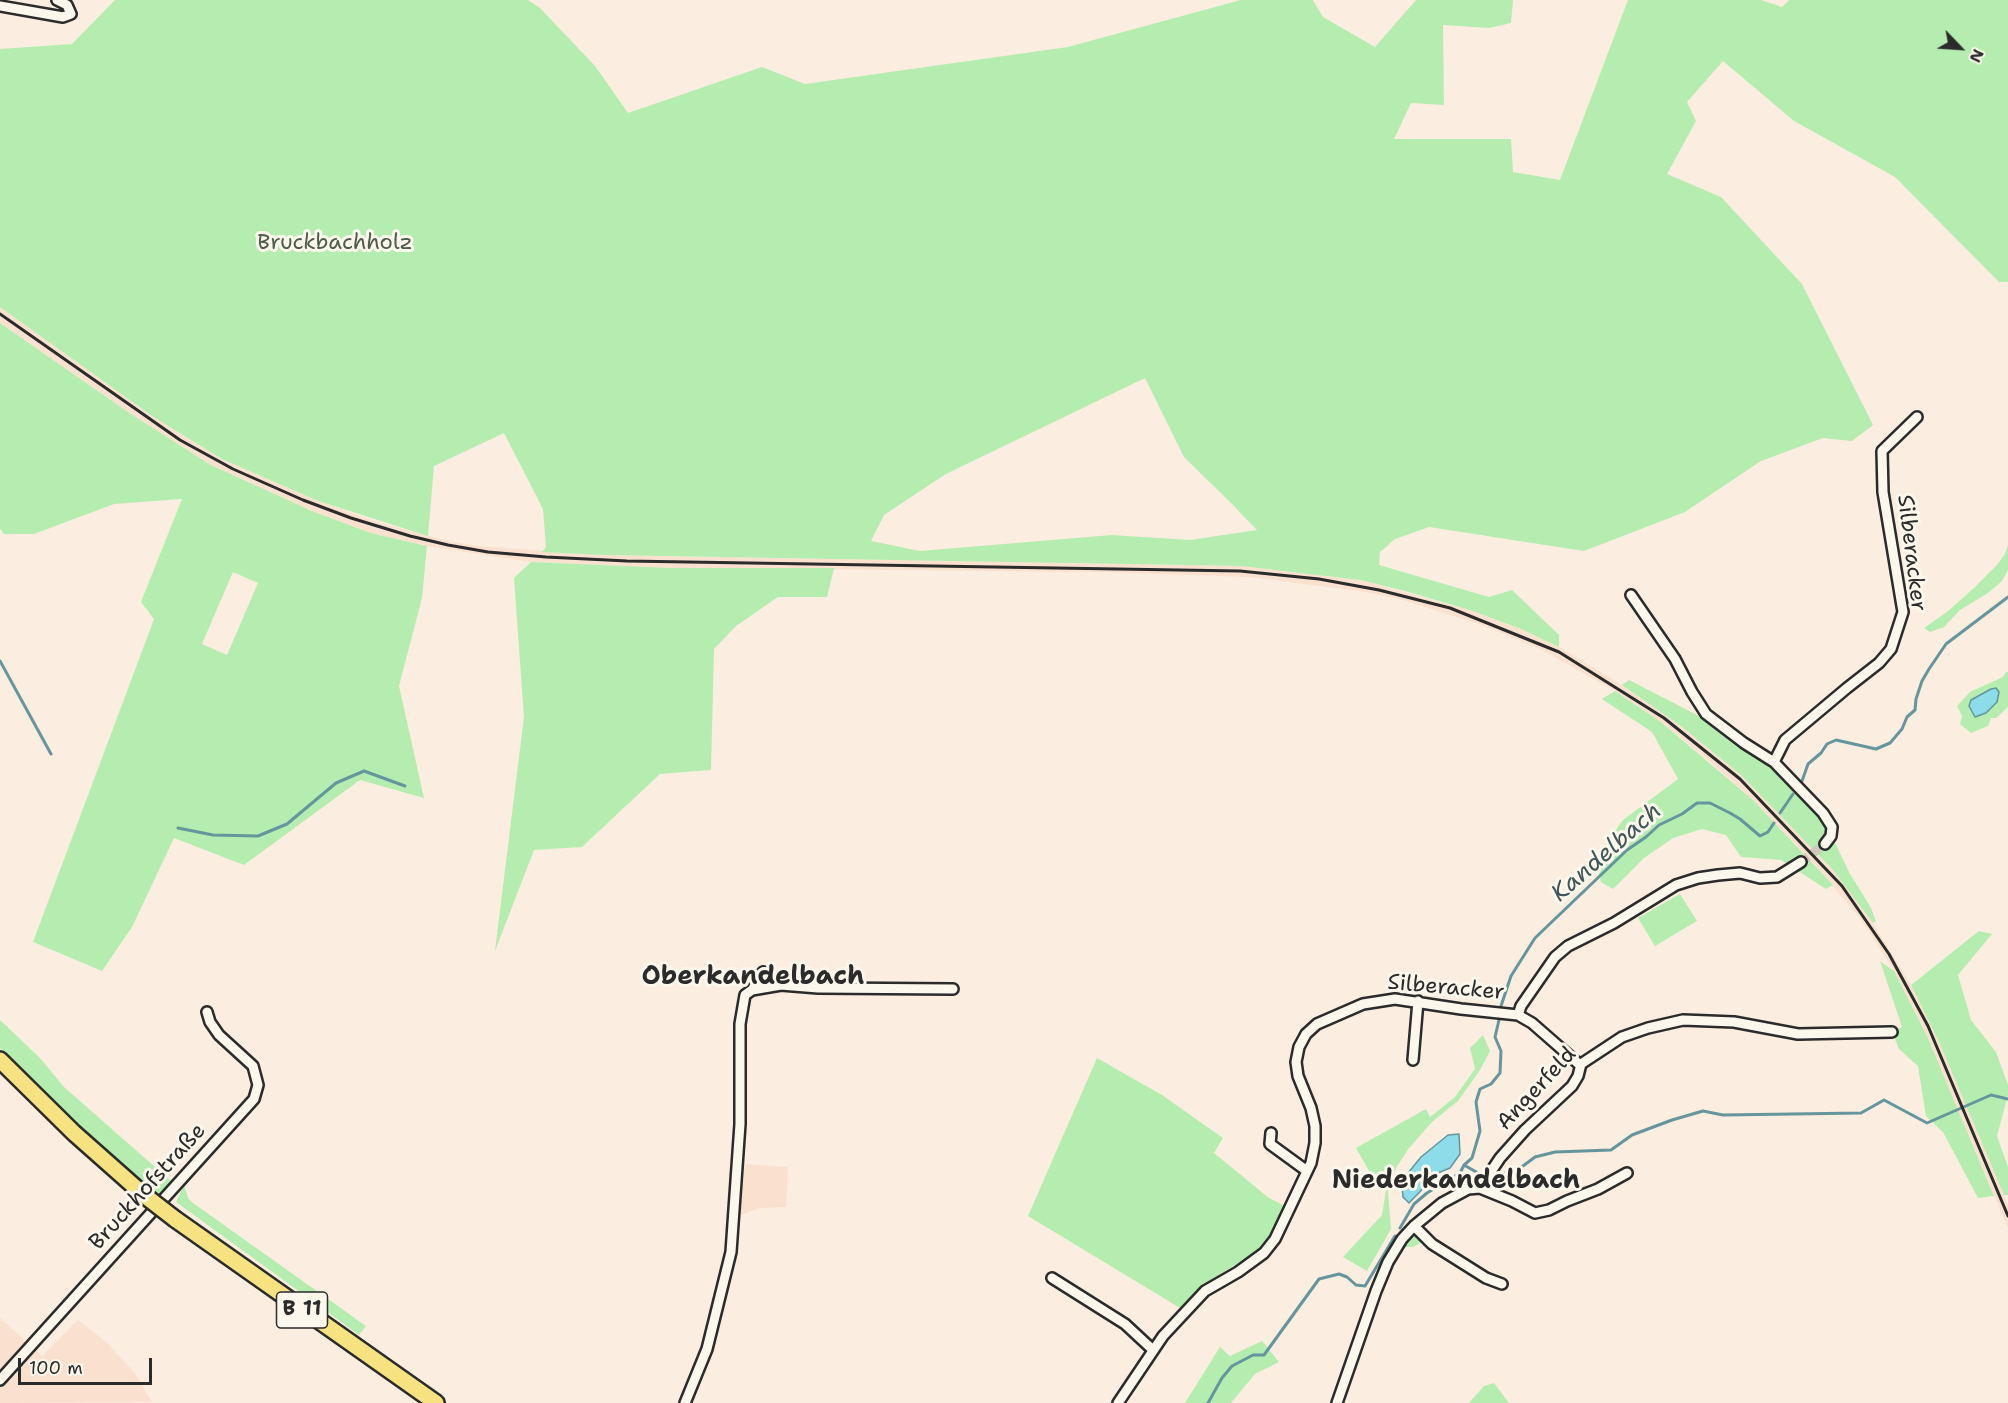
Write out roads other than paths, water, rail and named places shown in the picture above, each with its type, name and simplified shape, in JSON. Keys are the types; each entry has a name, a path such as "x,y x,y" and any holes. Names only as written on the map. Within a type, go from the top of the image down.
{"main road":[{"name":"B 11","path":"0,1060 27,1089 144,1195 436,1403"}],"street":[{"path":"0,6 63,17 71,14 67,5 57,0"},
{"name":"Silberacker","path":"1774,762 1785,740 1879,663 1891,649 1899,630 1903,612 1883,492 1882,451 1917,417"},
{"path":"1631,595 1675,659 1706,714 1774,762 1827,820 1832,827 1831,836 1824,844"},
{"name":"Silberacker","path":"1518,1015 1521,1006 1555,957 1562,951 1676,885 1698,878 1740,873 1760,878 1777,876 1802,862"},
{"path":"686,1403 707,1349 731,1252 740,1124 740,1024 745,995 752,990 763,972 781,985"},
{"path":"752,990 781,985 818,988 953,989"},
{"name":"Silberacker","path":"1118,1403 1163,1336 1205,1291 1238,1272 1264,1253 1275,1239 1307,1172 1315,1143 1315,1126 1311,1108 1296,1062 1299,1047 1306,1034 1317,1024 1363,1004 1395,999 1518,1015 1532,1023 1580,1065"},
{"path":"1413,1060 1418,1001"},
{"name":"Bruckhofstraße","path":"0,1380 254,1099 258,1085 253,1066 219,1035 210,1022 207,1012"},
{"name":"Angerfeld","path":"1480,1188 1500,1158 1525,1130 1572,1086 1578,1076 1580,1065 1622,1037 1683,1020 1734,1022 1798,1034 1892,1032"},
{"path":"1271,1133 1270,1144 1307,1172"},
{"path":"1337,1403 1384,1272 1402,1239 1442,1203 1468,1189 1480,1188 1512,1201 1535,1214 1598,1189 1627,1173"},
{"path":"1414,1226 1432,1244 1486,1278 1502,1284"},
{"path":"1052,1278 1125,1324 1153,1350"}],"water":[{"path":"1996,688 1999,692 1997,702 1986,713 1975,717 1969,706 1971,700"},
{"path":"1459,1134 1460,1154 1450,1168 1438,1173 1409,1203 1403,1197 1402,1186 1408,1173 1421,1157 1448,1135"}],"waterway":[{"name":"Kandelbach","path":"1802,781 1808,764 1821,753 1827,744 1836,740 1876,749 1890,743 1902,729 1907,717 1915,710 1922,681 1946,644 2008,597"},
{"path":"0,661 51,754"},
{"path":"178,828 213,835 258,836 287,824 336,783 364,771 405,786"},
{"path":"1780,813 1793,794"},
{"name":"Kandelbach","path":"1500,1009 1511,976 1535,938 1627,850 1659,825 1682,814 1697,803 1710,803 1730,813 1760,836 1768,832 1774,823"},
{"name":"Kandelbach","path":"1400,1228 1414,1204 1427,1193 1460,1173 1464,1165 1472,1158 1480,1131 1476,1102 1480,1089 1491,1084 1500,1073 1501,1051 1495,1037 1499,1020"},
{"path":"1492,1175 1515,1172 1535,1157 1555,1152 1611,1150 1632,1135 1703,1111 1723,1115 1861,1113 1884,1100 1927,1123 1991,1095 2008,1099"},
{"path":"1464,1165 1478,1173 1486,1174"},
{"name":"Kandelbach","path":"1208,1403 1222,1378 1232,1366 1253,1355 1264,1355 1319,1279 1339,1274 1347,1277 1356,1285 1365,1286 1395,1236"}],"tunnel":[{"path":"1801,862 1825,844"}],"railway":[{"path":"0,314 180,440 233,469 351,518 448,545 488,552 627,561 1240,571 1319,579 1379,590 1450,608 1559,652 1664,718 1740,779 1842,886 1889,954 1928,1026 2008,1216"}],"district":[{"name":"Oberkandelbach","path":"753,977"},
{"name":"Niederkandelbach","path":"1456,1181"}],"park label":[{"name":"Bruckbachholz","path":"335,243"}]}
